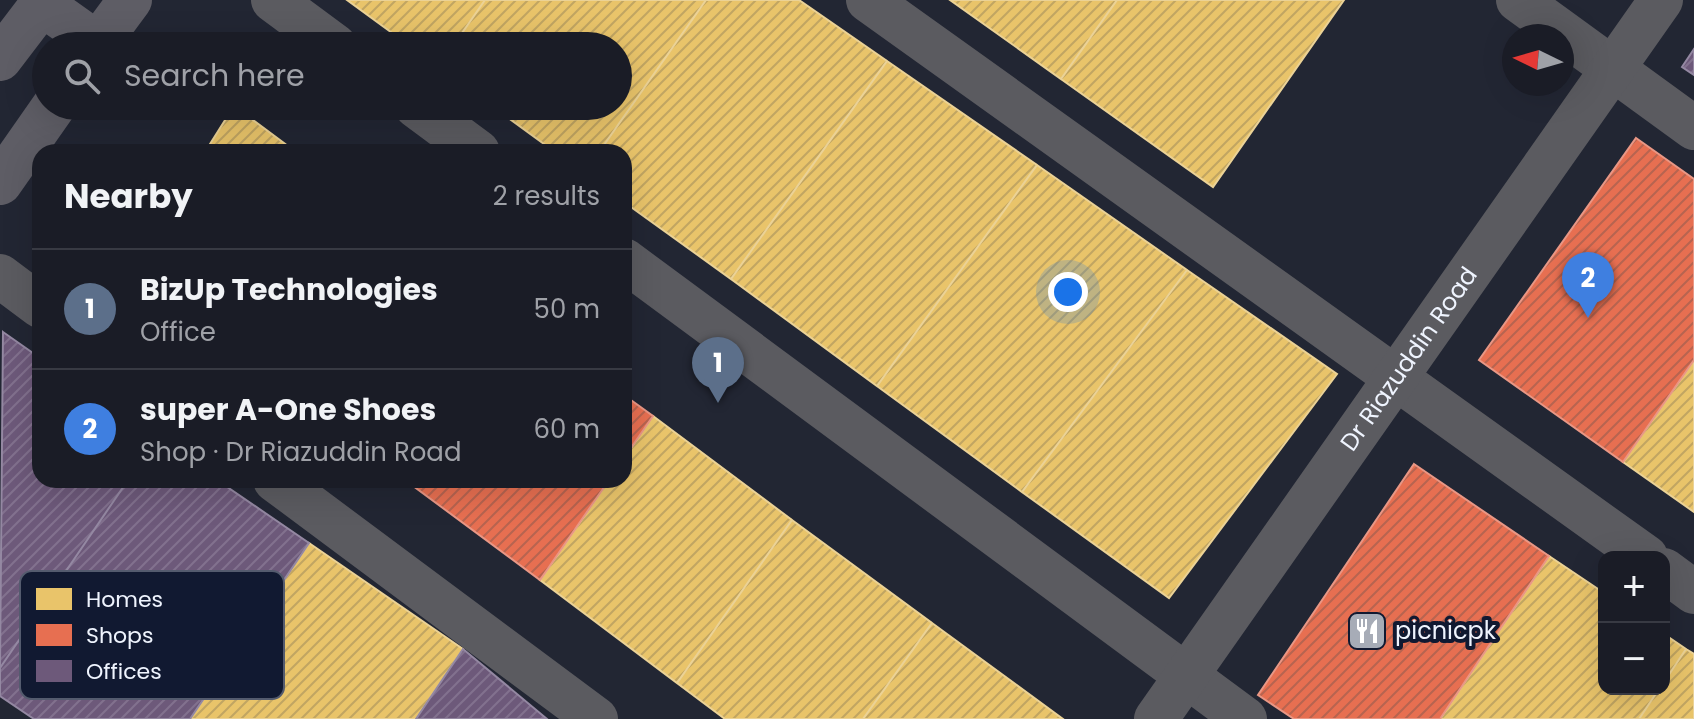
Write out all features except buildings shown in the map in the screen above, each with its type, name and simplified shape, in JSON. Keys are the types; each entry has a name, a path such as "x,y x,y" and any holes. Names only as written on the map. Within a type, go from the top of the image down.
{"main road":[{"path":"107,32 130,0"},
{"path":"0,59 43,2 81,32"},
{"path":"0,183 44,120"}],"street":[{"path":"273,0 316,32"},
{"path":"868,0 1638,551"},
{"path":"1518,0 1694,128"},
{"name":"Dr Riazuddin Road","path":"1156,719 1661,0"},
{"path":"435,120 467,144"},
{"path":"632,266 1245,719"},
{"path":"0,276 32,300"},
{"path":"286,488 596,719"},
{"path":"1670,574 1694,592"}],"place":[{"name":"super A-One Shoes","path":"1588,318"},
{"name":"BizUp Technologies","path":"718,403"},
{"name":"picnicpk","path":"1367,631"}]}
